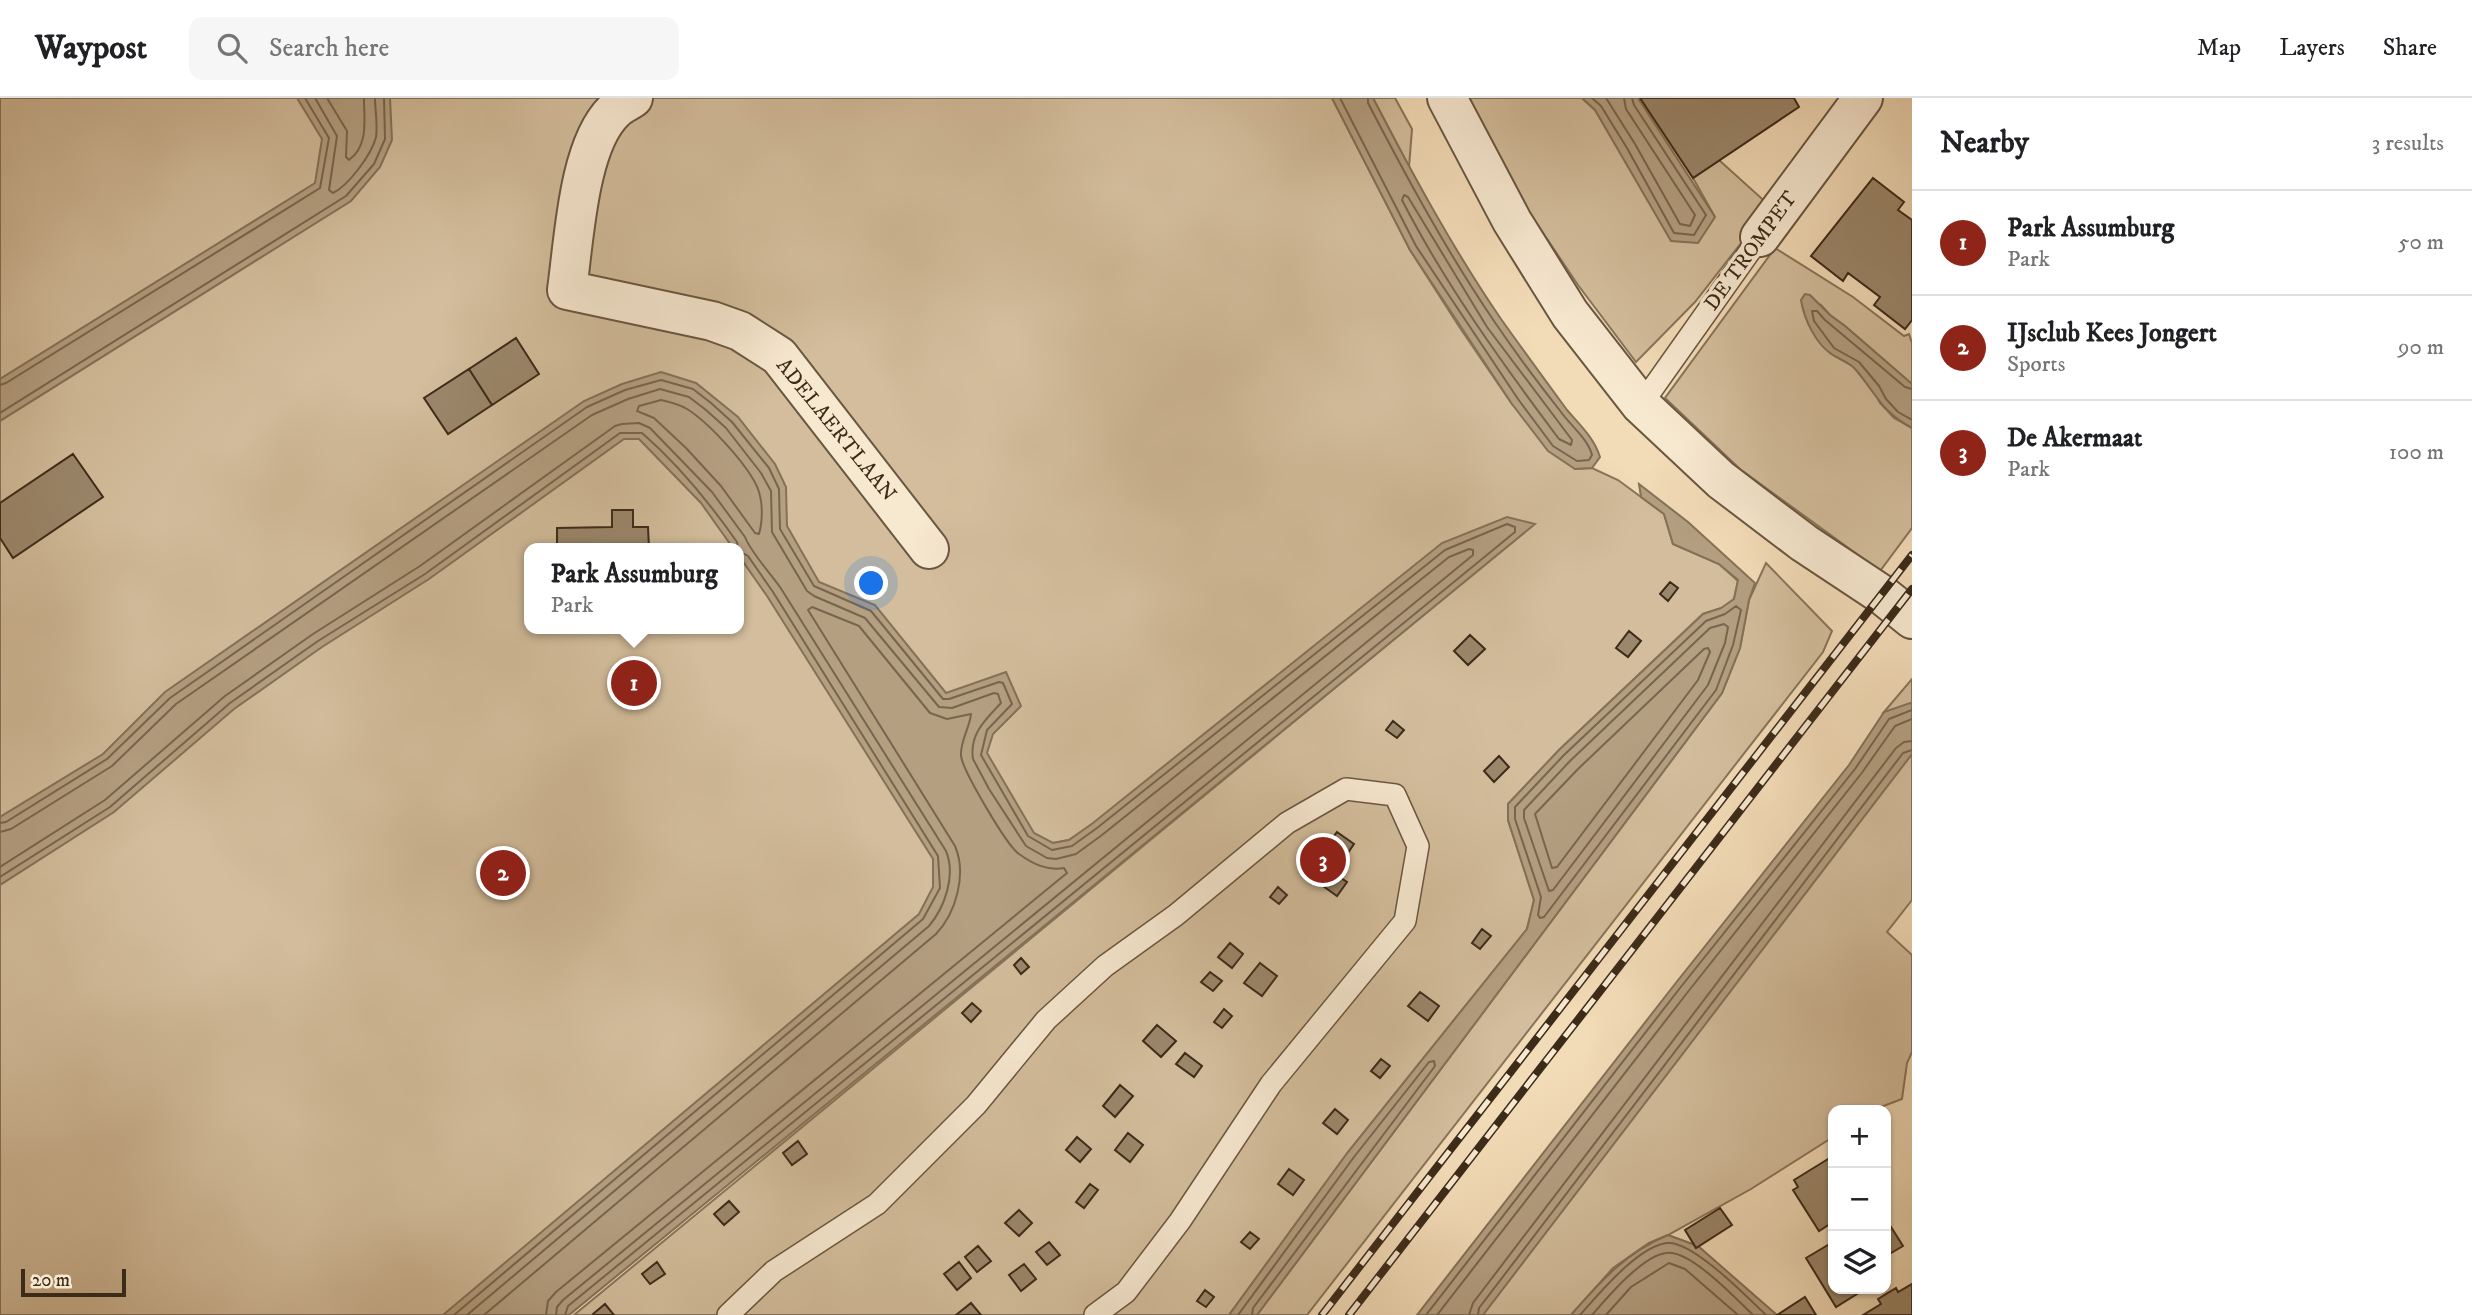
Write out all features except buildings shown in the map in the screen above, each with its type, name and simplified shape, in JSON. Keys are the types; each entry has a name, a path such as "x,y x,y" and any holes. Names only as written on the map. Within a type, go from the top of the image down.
{"street":[{"name":"ADELAERTLAAN","path":"633,98 614,111 597,136 586,164 567,290 712,321 740,331 779,356 929,549"},
{"path":"1447,98 1519,233 1570,314 1641,405 1721,480 1912,619"},
{"name":"DE TROMPET","path":"1760,237 1863,98"}],"lane":[{"name":"DE TROMPET","path":"1641,405 1760,237"},
{"path":"728,1315 774,1271 877,1204 976,1105 1046,1020 1105,966 1176,915 1287,823 1346,789 1395,795 1418,846 1405,921 1271,1084 1180,1221 1126,1292 1095,1315"}],"shaded area":[{"path":"0,98 1332,98 1410,250 1512,404 1575,469 1592,468 1618,480 1664,514 1673,544 1719,564 1738,581 1734,599 1722,608 1703,614 1559,750 1508,804 1508,820 1534,900 1527,929 1348,1152 1229,1315 574,1315 1534,524 1069,840 1053,843 519,1315 0,1315"},
{"path":"1373,98 1395,98 1412,129 1409,167"},
{"path":"1468,98 1582,98 1595,110 1621,152 1715,217 1693,178 1719,160 1770,206 1695,302 1636,362 1578,285 1531,215"},
{"path":"1775,248 1853,297 1904,336 1909,334 1912,343 1912,384 1822,306 1830,353 1854,367 1894,418 1912,428 1912,528 1880,571 1740,469 1665,398"},
{"path":"1766,563 1832,631 1823,652 1307,1315 1257,1315 1722,693 1740,648 1749,600"},
{"path":"1912,679 1912,704 1884,712"},
{"path":"1912,753 1912,900 1887,932 1912,955 1912,1052 1907,1063 1902,1099 1886,1105 1828,1105 1828,1140 1751,1189 1649,1243 1613,1268 1571,1315 1480,1315"}],"water":[{"path":"297,98 390,98 392,140 380,167 351,201 0,421 0,379 315,183 322,139"},
{"path":"1332,98 1373,98 1434,210 1483,292 1594,444 1600,457 1592,468 1575,469 1548,451 1512,404 1410,250"},
{"path":"1582,98 1638,98 1715,217 1698,243 1671,241 1595,110"},
{"path":"1805,294 1810,295 1912,384 1912,428 1886,409 1849,363 1821,345 1805,315 1801,300"},
{"path":"661,372 696,383 738,417 775,464 786,487 787,526 819,582 875,605 946,693 1006,672 1021,706 993,734 987,753 1034,833 1053,843 1069,840 1093,823 1442,543 1507,517 1535,524 569,1315 443,1315 919,914 933,887 933,859 744,563 744,543 729,543 701,503 639,439 624,439 429,579 322,647 234,709 114,812 0,885 0,817 103,754 165,692 584,401 622,384"},
{"path":"1639,484 1688,522 1755,583 1740,648 1722,693 1257,1315 1229,1315 1348,1152 1527,929 1534,900 1508,820 1508,804 1559,750 1703,614 1721,608 1734,599 1738,580 1719,564 1673,544 1664,514 1641,497"},
{"path":"1910,703 1912,754 1483,1315 1417,1315 1849,765 1884,712"},
{"path":"1668,1235 1698,1246 1777,1315 1571,1315 1626,1259"}],"railway":[{"path":"1322,1315 1912,555"},
{"path":"1349,1315 1912,589"}],"place":[{"name":"Park Assumburg","path":"634,683"},
{"name":"De Akermaat","path":"1323,860"},
{"name":"IJsclub Kees Jongert","path":"503,873"}]}
